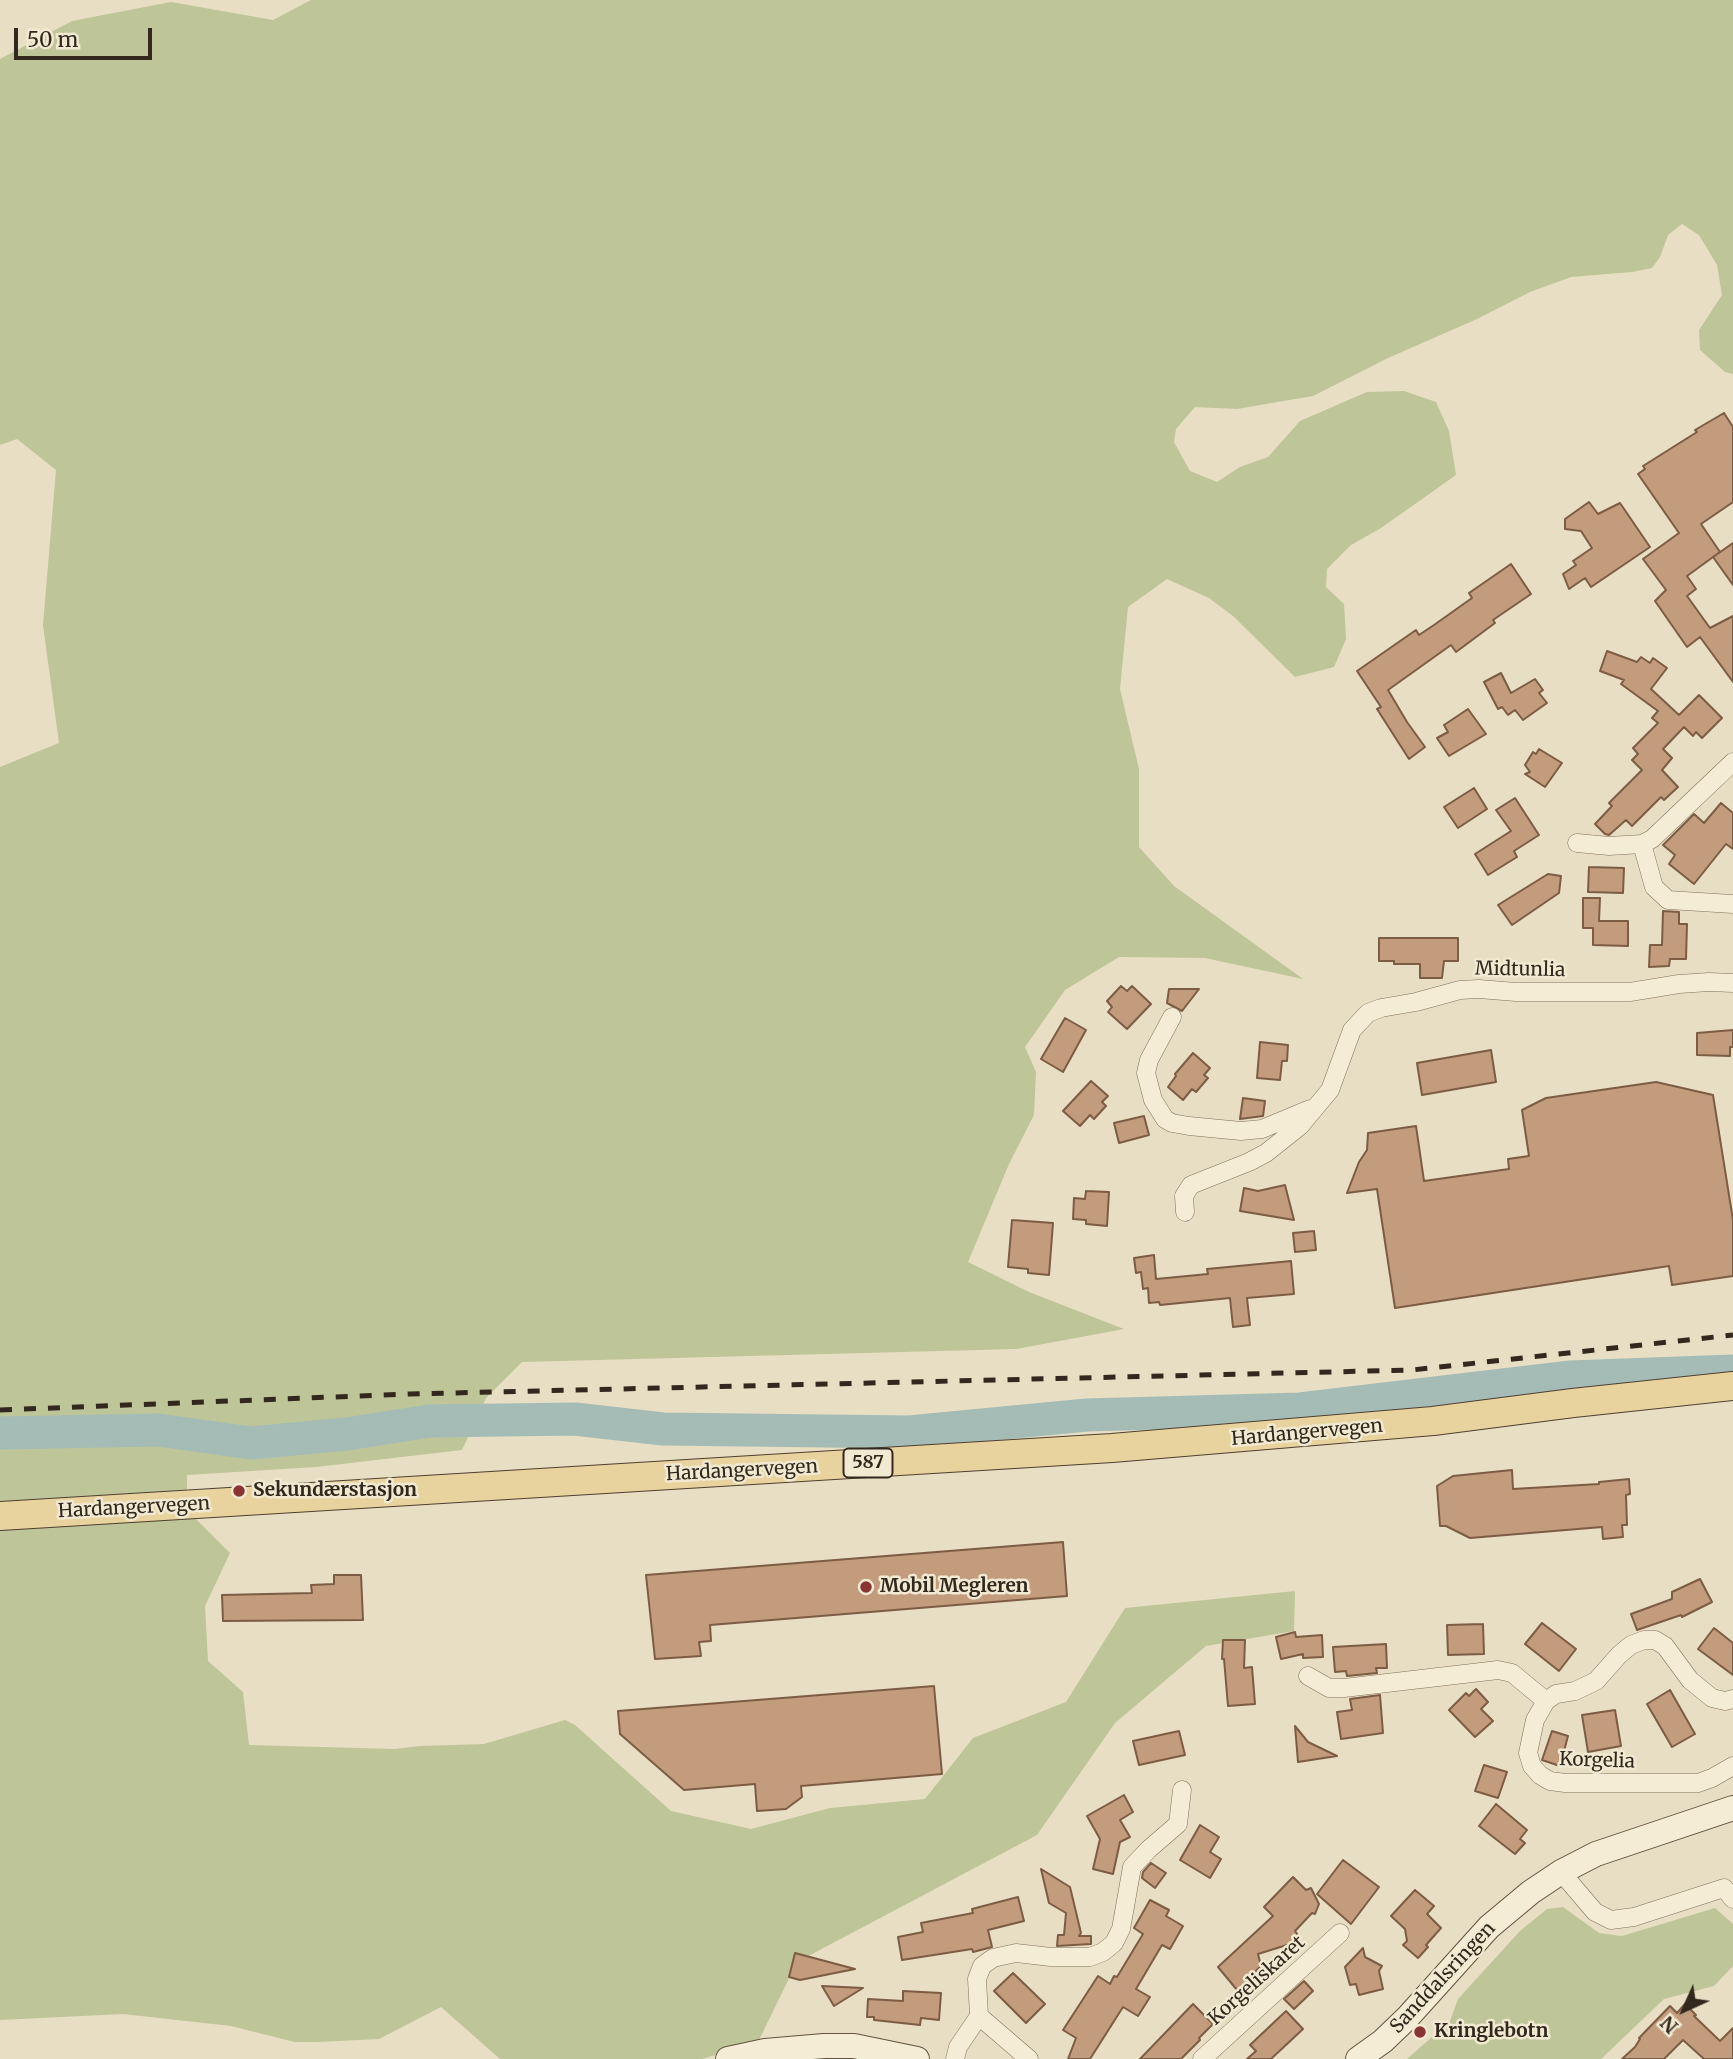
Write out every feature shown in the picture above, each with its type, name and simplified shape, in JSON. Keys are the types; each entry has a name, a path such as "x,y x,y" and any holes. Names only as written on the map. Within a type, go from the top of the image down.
{"main road":[{"name":"Hardangervegen","path":"0,1516 1112,1448 1394,1425 1733,1386"},
{"name":"Sanddalsringen","path":"1359,2059 1407,2018 1489,1927 1511,1907 1561,1872 1596,1854 1733,1808"},
{"path":"729,2059 796,2047 854,2046 917,2059"}],"street":[{"path":"1577,843 1609,846 1642,844 1652,839 1733,762"},
{"path":"1642,844 1654,887 1668,900 1733,904"},
{"name":"Midtunlia","path":"1185,1212 1184,1196 1191,1185 1266,1153 1300,1126 1330,1090 1352,1030 1368,1013 1381,1007 1416,1002 1460,990 1630,992 1679,984 1733,983"},
{"path":"1172,1017 1149,1060 1146,1073 1148,1087 1161,1112 1172,1122 1241,1131 1262,1129 1283,1122 1322,1102"},
{"path":"1308,1676 1329,1688 1344,1688 1498,1670 1512,1673 1546,1700 1596,1681 1625,1650 1644,1640 1655,1640 1665,1646 1690,1680 1712,1698 1725,1701 1733,1699"},
{"name":"Korgelia","path":"1546,1700 1535,1720 1528,1753 1532,1766 1550,1781 1698,1783 1733,1766"},
{"path":"955,2059 958,2047 979,2016 976,1979 982,1966 993,1958 1016,1953 1051,1957 1090,1957 1103,1952 1114,1943 1121,1929 1132,1867 1178,1824 1182,1790"},
{"path":"1561,1872 1595,1912 1611,1920 1634,1917 1730,1890"},
{"name":"Korgeliskaret","path":"1202,2059 1340,1933"},
{"path":"979,2016 1029,2059"}],"green space":[{"path":"311,0 1733,0 1733,374 1725,372 1700,350 1699,330 1722,295 1717,265 1699,235 1682,224 1668,235 1660,257 1652,268 1571,277 1530,292 1313,396 1237,409 1195,407 1176,429 1174,442 1190,471 1217,482 1240,467 1268,457 1300,421 1367,392 1404,391 1436,402 1449,431 1456,475 1381,528 1351,545 1327,569 1326,587 1344,604 1346,639 1334,667 1295,677 1233,616 1209,598 1167,579 1128,607 1120,689 1139,769 1139,847 1174,886 1303,979 1205,958 1119,957 1065,990 1025,1047 1036,1072 1034,1115 1009,1164 968,1262 1029,1292 1124,1329 1016,1349 522,1362 486,1398 462,1450 316,1467 187,1475 187,1510 230,1553 205,1606 208,1661 243,1692 249,1745 395,1749 484,1744 565,1720 575,1725 671,1811 751,1829 830,1808 925,1799 973,1738 1066,1702 1125,1608 1295,1591 1294,1631 1206,1646 1115,1723 1037,1835 797,1962 758,2042 702,2059 500,2059 441,2007 379,2039 317,2042 295,2042 231,2026 123,2014 0,2020 0,767 59,743 43,625 56,470 17,439 0,445 0,59 72,21 171,2 273,20"},
{"path":"1563,1907 1599,1933 1622,1936 1715,1908 1733,1924 1733,1966 1714,1986 1664,1999 1601,2059 1407,2059 1450,2021 1458,1999 1520,1931 1547,1909"}],"building":[{"path":"1724,413 1733,427 1733,502 1701,524 1720,552 1687,576 1696,589 1687,596 1710,628 1733,616 1733,682 1700,637 1687,647 1655,601 1666,590 1643,559 1679,533 1638,474 1645,469 1643,466"},
{"path":"1589,502 1598,514 1620,503 1650,547 1591,587 1585,578 1569,589 1563,574 1576,565 1573,561 1592,548 1581,531 1565,529 1565,519"},
{"path":"1733,543 1733,585 1713,557"},
{"path":"1511,564 1531,594 1493,620 1495,623 1456,652 1451,645 1388,690 1425,747 1409,759 1377,709 1381,707 1357,671 1416,630 1419,635 1434,625 1472,598 1469,593"},
{"path":"1607,651 1637,662 1641,657 1650,663 1653,658 1667,668 1651,689 1679,715 1699,695 1722,718 1702,738 1696,732 1693,736 1684,727 1663,749 1672,758 1662,770 1678,787 1664,800 1661,797 1632,826 1626,820 1609,835 1595,824 1612,806 1609,803 1642,770 1632,760 1638,754 1633,748 1658,723 1652,718 1658,711 1621,684 1624,680 1600,671"},
{"path":"1501,673 1511,693 1535,679 1543,690 1539,693 1547,703 1523,720 1515,710 1508,715 1502,707 1498,709 1484,682"},
{"path":"1468,709 1486,734 1449,756 1437,738 1448,732 1444,725"},
{"path":"1539,749 1562,763 1545,787 1525,774 1530,772 1525,765 1533,752 1536,754"},
{"path":"1474,788 1487,809 1458,828 1444,807"},
{"path":"1515,798 1539,835 1514,851 1517,857 1488,875 1475,854 1511,831 1496,810"},
{"path":"1721,803 1733,813 1733,849 1726,844 1694,884 1669,864 1675,855 1663,845 1694,814 1704,823"},
{"path":"1589,867 1624,868 1623,893 1588,892"},
{"path":"1548,874 1561,876 1559,893 1512,925 1498,905"},
{"path":"1583,898 1600,898 1599,921 1628,921 1628,946 1593,945 1593,928 1583,928"},
{"path":"1663,911 1679,912 1679,924 1687,924 1686,959 1670,959 1669,966 1649,967 1650,945 1662,945"},
{"path":"1379,938 1458,938 1458,961 1444,961 1442,978 1420,978 1420,964 1379,961"},
{"path":"1121,986 1127,991 1132,986 1151,1004 1127,1029 1108,1012 1112,1007 1107,1001"},
{"path":"1169,989 1199,989 1182,1011 1167,1003"},
{"path":"1065,1018 1086,1030 1063,1072 1041,1059"},
{"path":"1733,1030 1730,1056 1697,1055 1697,1033"},
{"path":"1260,1042 1288,1045 1287,1061 1282,1061 1280,1080 1257,1078"},
{"path":"1491,1050 1496,1082 1422,1095 1417,1063"},
{"path":"1193,1053 1210,1068 1204,1075 1208,1078 1196,1092 1192,1089 1183,1100 1168,1087"},
{"path":"1091,1081 1108,1096 1102,1102 1106,1106 1094,1119 1090,1115 1080,1126 1063,1111"},
{"path":"1656,1082 1713,1095 1733,1220 1733,1276 1672,1285 1669,1266 1395,1308 1377,1189 1347,1193 1359,1162 1367,1150 1368,1133 1416,1126 1424,1181 1509,1169 1508,1159 1529,1156 1522,1110 1546,1098"},
{"path":"1243,1098 1265,1101 1263,1116 1240,1119"},
{"path":"1144,1116 1149,1135 1119,1143 1114,1123"},
{"path":"1285,1185 1294,1220 1240,1211 1244,1188 1258,1191"},
{"path":"1086,1191 1109,1192 1107,1226 1086,1224 1086,1220 1073,1219 1074,1198 1085,1199"},
{"path":"1012,1220 1053,1223 1049,1275 1008,1267"},
{"path":"1314,1231 1316,1250 1295,1252 1293,1233"},
{"path":"1154,1255 1156,1279 1208,1274 1207,1269 1291,1261 1294,1294 1247,1298 1250,1325 1233,1327 1230,1298 1160,1305 1159,1302 1149,1303 1148,1288 1143,1289 1141,1272 1136,1273 1134,1258"},
{"path":"1512,1470 1513,1489 1599,1484 1629,1479 1630,1494 1626,1495 1627,1525 1622,1525 1623,1537 1603,1539 1602,1527 1470,1538 1446,1526 1440,1526 1437,1486 1453,1476"},
{"path":"1063,1542 1067,1596 710,1625 711,1641 699,1642 701,1656 655,1659 646,1575"},
{"path":"334,1575 361,1575 363,1620 223,1621 222,1595 312,1593 311,1585 334,1584"},
{"path":"1700,1579 1712,1602 1682,1617 1681,1615 1637,1630 1631,1614 1672,1599 1672,1592"},
{"path":"1542,1623 1576,1649 1559,1671 1525,1644"},
{"path":"1483,1624 1484,1654 1448,1655 1447,1625"},
{"path":"1714,1628 1733,1643 1733,1675 1698,1649"},
{"path":"1295,1632 1296,1637 1322,1635 1323,1657 1303,1658 1303,1654 1281,1659 1276,1637"},
{"path":"1223,1640 1245,1640 1244,1668 1252,1667 1255,1704 1228,1706 1222,1659"},
{"path":"1386,1644 1387,1668 1376,1668 1377,1673 1347,1676 1346,1671 1335,1672 1333,1647"},
{"path":"934,1686 942,1774 801,1786 802,1797 786,1809 757,1811 755,1784 684,1790 620,1734 618,1711"},
{"path":"1476,1689 1488,1702 1481,1709 1493,1721 1475,1737 1449,1710 1466,1693 1469,1696"},
{"path":"1670,1690 1695,1734 1672,1747 1647,1704"},
{"path":"1380,1695 1383,1733 1341,1739 1337,1712 1352,1710 1350,1699"},
{"path":"1615,1710 1621,1746 1588,1752 1582,1715"},
{"path":"1295,1726 1308,1742 1337,1756 1298,1762"},
{"path":"1179,1731 1185,1755 1139,1765 1133,1741"},
{"path":"1552,1731 1568,1736 1560,1766 1542,1760"},
{"path":"1484,1765 1507,1772 1498,1798 1475,1791"},
{"path":"1124,1795 1133,1812 1120,1820 1130,1837 1120,1842 1113,1874 1093,1869 1100,1839 1087,1816"},
{"path":"1496,1804 1527,1830 1520,1839 1525,1843 1515,1854 1479,1826"},
{"path":"1200,1825 1219,1837 1210,1852 1221,1859 1210,1878 1180,1860"},
{"path":"1343,1860 1379,1887 1351,1924 1317,1894"},
{"path":"1151,1863 1166,1873 1155,1888 1142,1878 1143,1872"},
{"path":"1041,1869 1070,1887 1081,1933 1079,1936 1091,1936 1091,1944 1057,1946 1058,1935 1064,1935 1066,1913 1049,1903"},
{"path":"1293,1877 1306,1890 1311,1888 1319,1904 1315,1914 1312,1913 1295,1931 1298,1935 1290,1944 1258,1954 1261,1966 1251,1976 1257,1982 1242,1996 1218,1967 1273,1916 1264,1907"},
{"path":"1415,1890 1434,1906 1427,1914 1441,1928 1418,1958 1403,1945 1407,1941 1405,1929 1391,1916"},
{"path":"1018,1897 1024,1921 988,1930 992,1947 973,1952 972,1949 902,1960 898,1937 923,1932 921,1923 973,1913 972,1909"},
{"path":"1150,1900 1169,1910 1166,1916 1183,1926 1170,1949 1162,1945 1136,1989 1150,1997 1138,2016 1123,2007 1090,2059 1068,2059 1076,2038 1063,2030 1098,1976 1110,1984 1114,1976 1117,1977 1143,1934 1134,1928"},
{"path":"1363,1948 1365,1957 1382,1966 1379,1971 1383,1989 1359,1995 1356,1984 1350,1985 1345,1967"},
{"path":"795,1953 855,1969 800,1980 789,1977"},
{"path":"1013,1973 1045,2004 1026,2023 994,1991"},
{"path":"1304,1981 1313,1991 1294,2009 1284,1999"},
{"path":"822,1986 863,1988 834,2006"},
{"path":"903,1991 941,1993 939,2020 921,2018 920,2025 867,2017 868,1999 903,2001"},
{"path":"1193,2004 1213,2024 1200,2040 1181,2059 1140,2059"},
{"path":"1685,2004 1720,2041 1733,2028 1733,2059 1704,2059 1683,2040 1664,2059 1622,2059 1670,2006 1677,2013"},
{"path":"1286,2011 1303,2029 1271,2059 1247,2059 1256,2051 1250,2045"}],"waterway":[{"path":"0,1433 158,1430 251,1443 347,1434 429,1421 575,1419 663,1429 909,1432 1087,1415 1300,1409 1571,1377 1733,1371"}],"railway":[{"path":"0,1410 410,1394 1412,1370 1733,1335"}],"place":[{"name":"Sekundærstasjon","path":"239,1491"},
{"name":"Mobil Megleren","path":"866,1587"},
{"name":"Kringlebotn","path":"1420,2032"}]}
